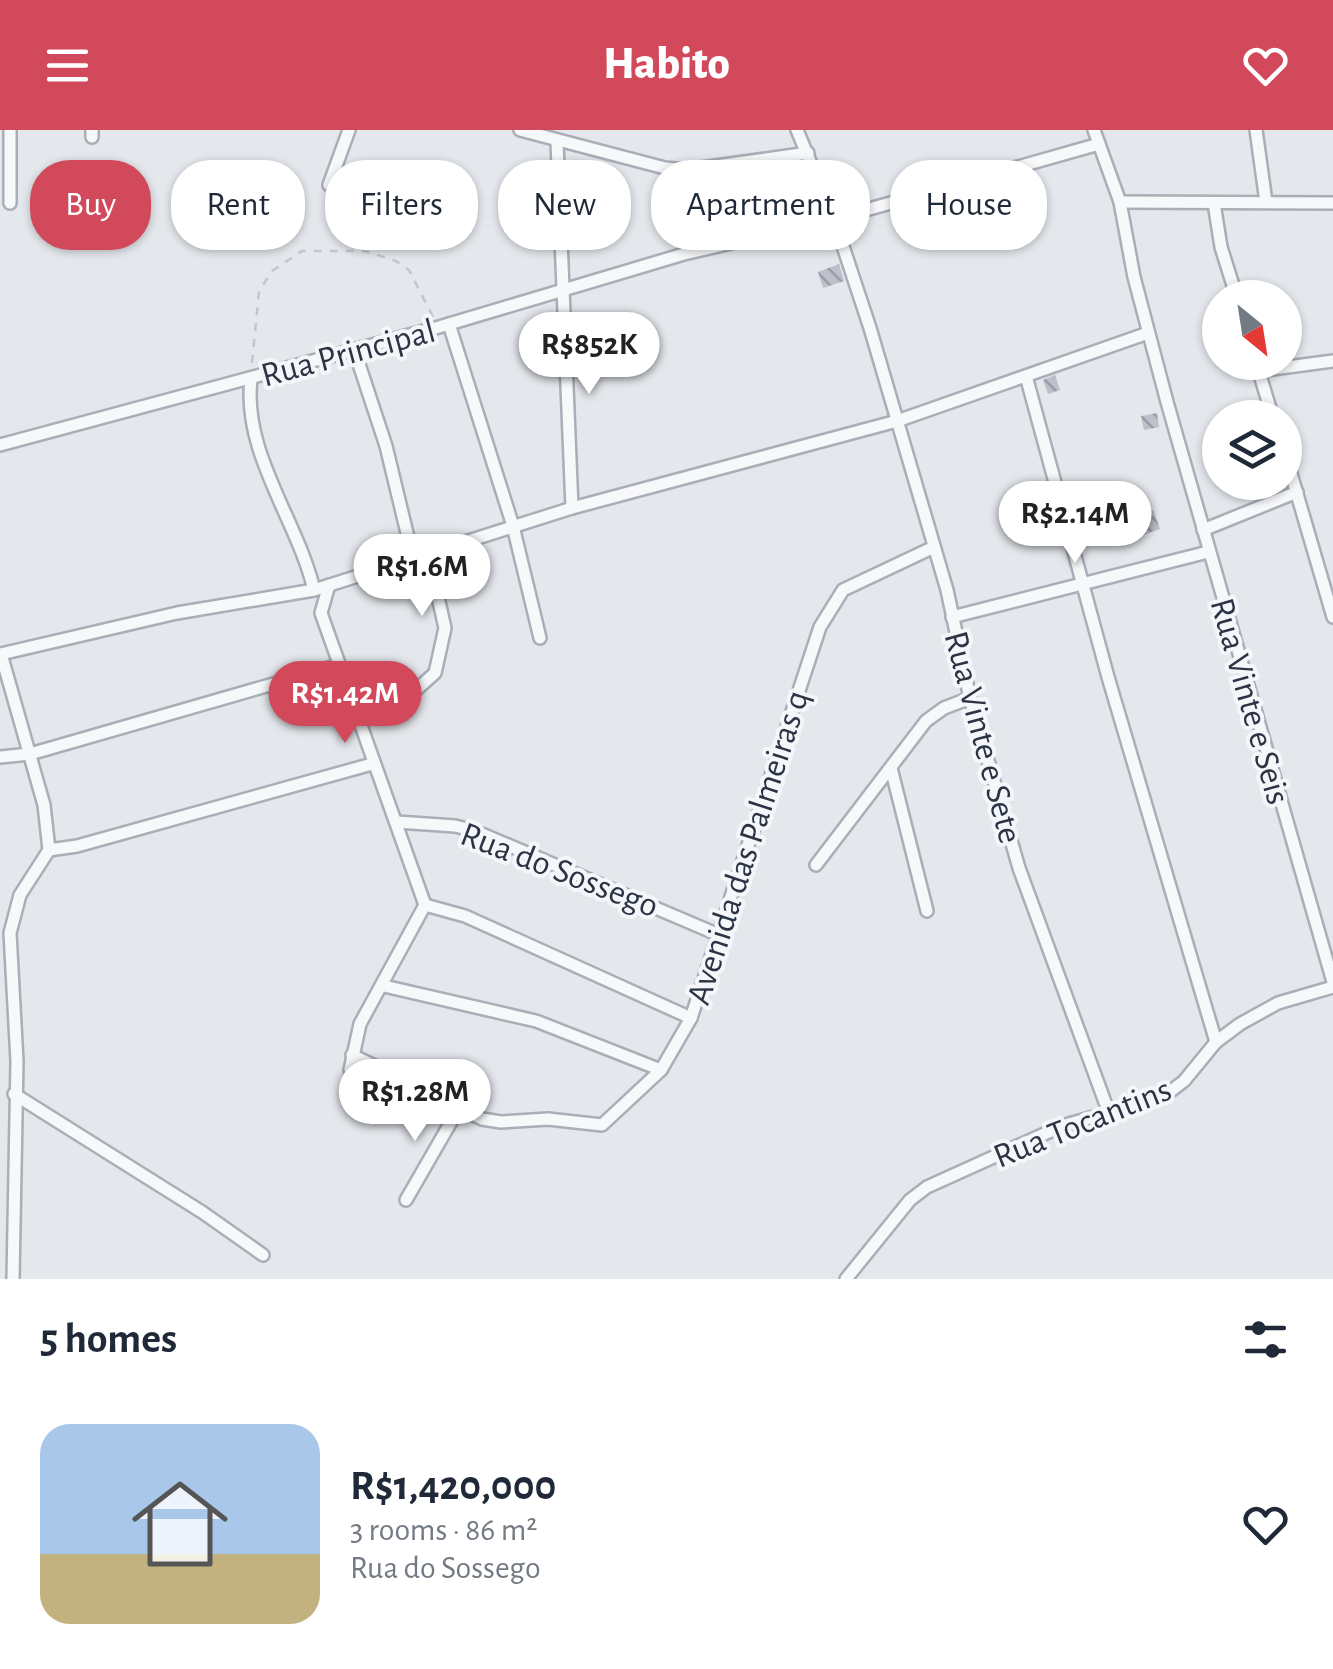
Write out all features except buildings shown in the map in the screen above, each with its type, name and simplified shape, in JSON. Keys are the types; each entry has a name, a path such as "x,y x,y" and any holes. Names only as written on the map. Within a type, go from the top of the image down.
{"street":[{"path":"10,130 10,203"},
{"path":"338,160 349,130"},
{"path":"520,130 664,168 687,170 808,153"},
{"name":"Rua Vinte e Sete","path":"797,130 811,160"},
{"name":"Rua Vinte e Seis","path":"1094,130 1120,202 1148,333 1333,984"},
{"path":"1256,130 1266,202"},
{"path":"557,142 572,508"},
{"name":"Rua Principal","path":"870,209 1099,144"},
{"path":"1120,202 1333,203"},
{"path":"1214,203 1231,280"},
{"name":"Rua Principal","path":"0,446 444,326 701,250"},
{"name":"Rua Vinte e Sete","path":"844,250 934,547 970,698 1019,868 1109,1113"},
{"path":"444,326 513,526 540,638"},
{"path":"13,1279 17,1061 10,932 20,895 48,850 44,806 0,652 329,586 572,508 896,421 1148,333"},
{"path":"354,350 386,446 412,558"},
{"path":"1302,363 1333,360"},
{"path":"1026,376 1183,940 1216,1042"},
{"path":"251,379 249,403 258,442 314,590"},
{"path":"1203,530 1278,500"},
{"path":"1301,500 1327,566 1333,617"},
{"name":"Avenida das Palmeiras q","path":"352,1055 482,1119 548,1119 602,1125 662,1070 690,1018 814,645 831,607 843,590 934,547"},
{"path":"952,617 1208,552"},
{"path":"416,690 435,674 445,628 428,553"},
{"path":"329,586 322,614 424,906 360,1024 350,1070"},
{"path":"0,758 30,754 339,665"},
{"path":"816,865 840,829 934,714 970,698"},
{"path":"48,850 77,846 372,764"},
{"path":"891,768 926,911"},
{"name":"Rua do Sossego","path":"397,822 474,831 719,934"},
{"path":"424,906 465,916 690,1018"},
{"name":"Rua Tocantins","path":"846,1279 910,1200 927,1186 1062,1126 1163,1097 1184,1080 1216,1042 1255,1014 1333,984"},
{"path":"384,986 536,1021 662,1070"},
{"path":"14,1094 263,1255"},
{"path":"406,1200 459,1108"}],"path":[{"path":"251,379 259,291 272,271 302,251 366,250 396,260 409,270 444,326"}]}
